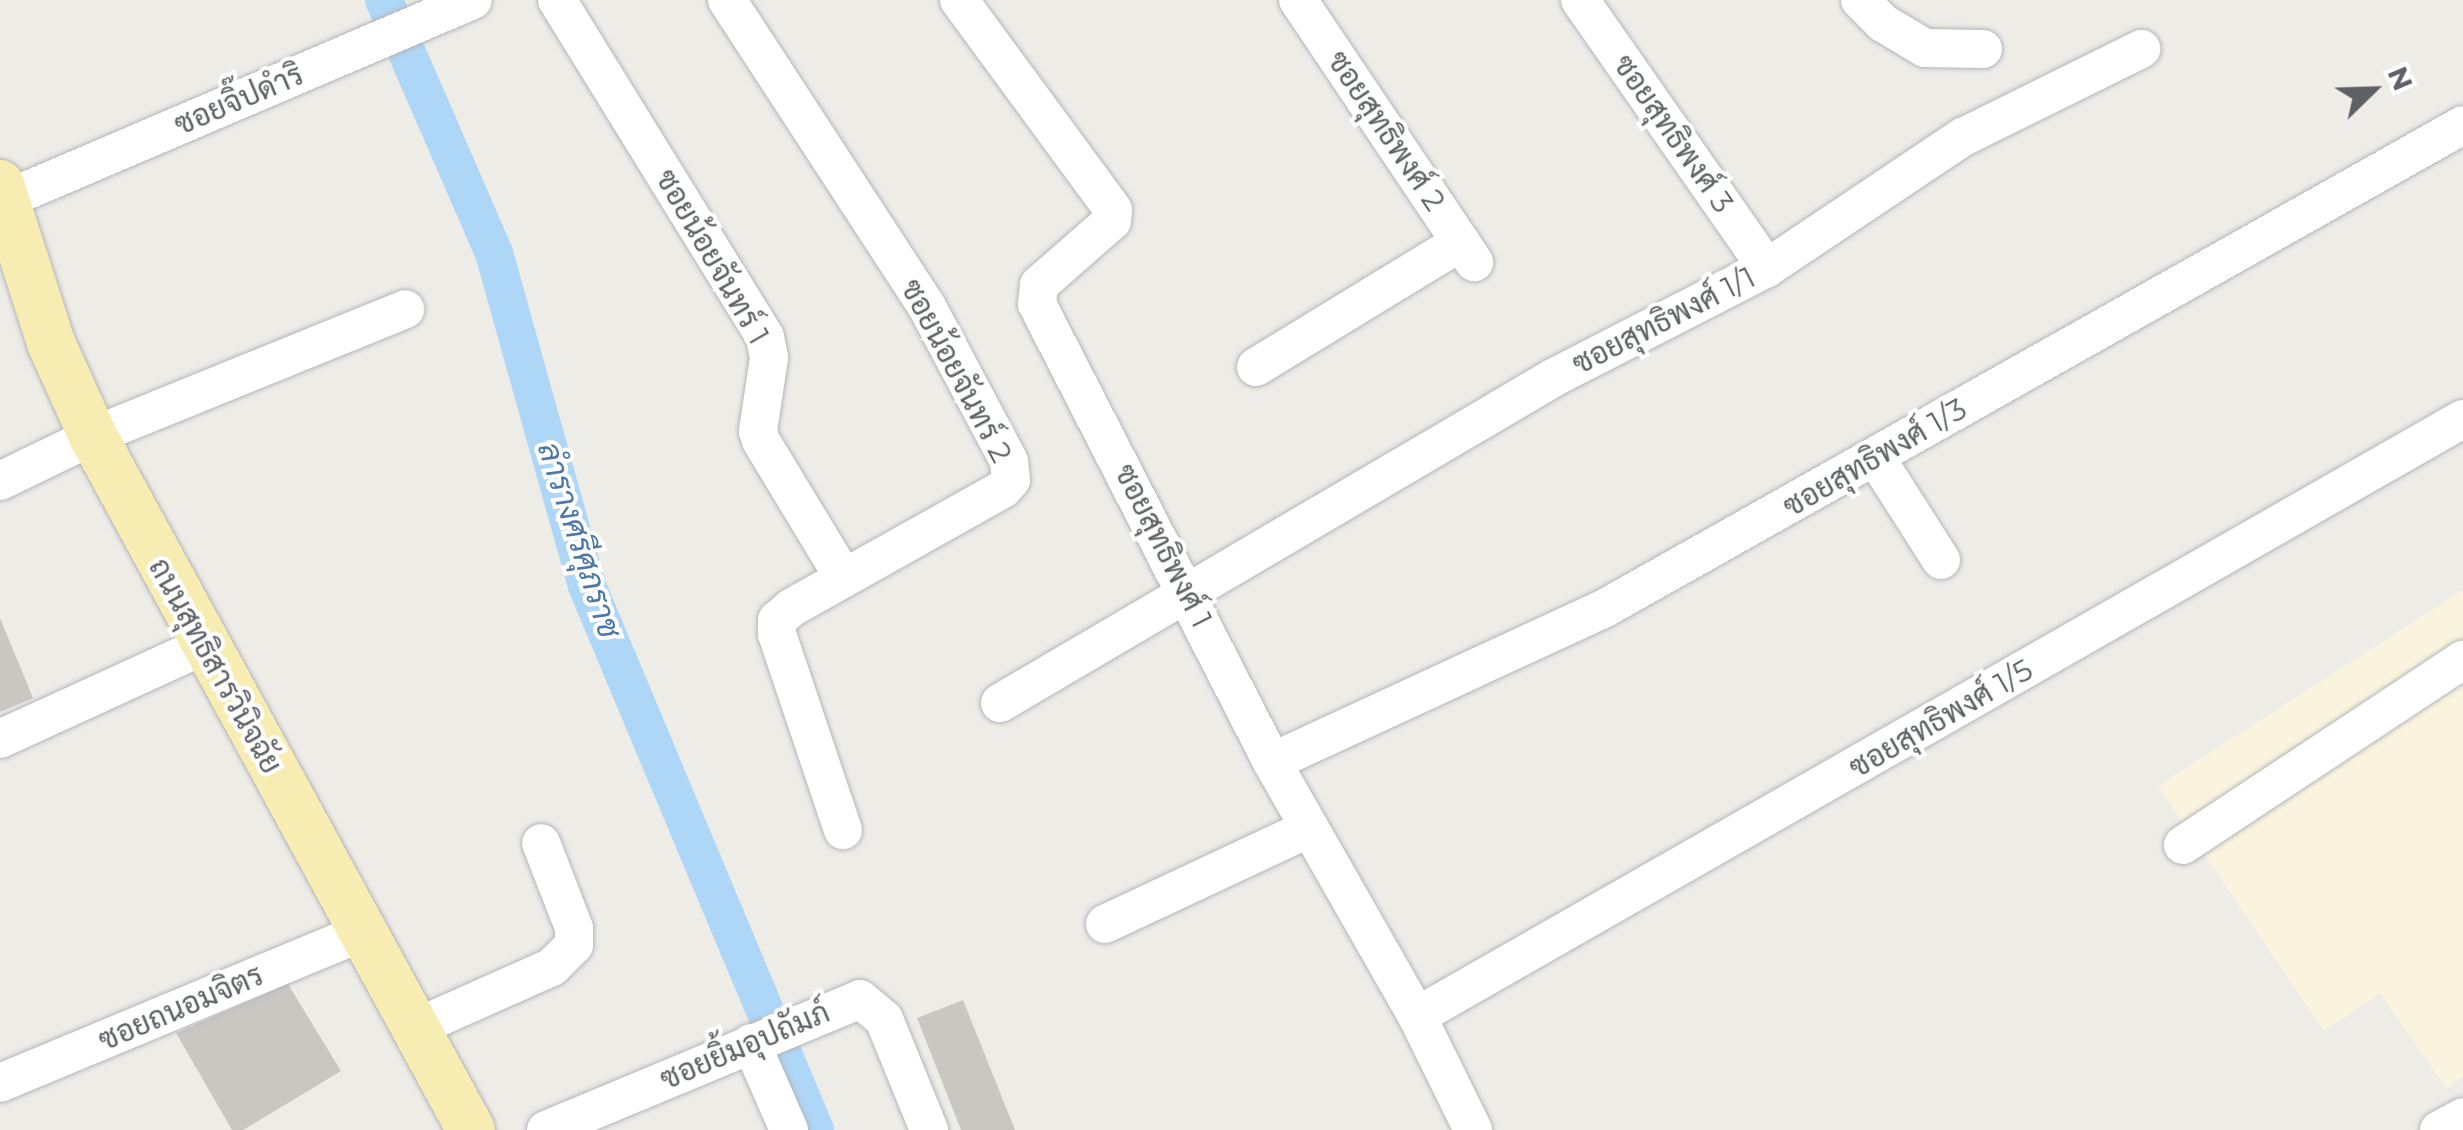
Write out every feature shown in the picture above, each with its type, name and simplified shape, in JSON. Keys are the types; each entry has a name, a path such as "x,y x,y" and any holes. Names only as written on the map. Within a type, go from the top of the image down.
{"main road":[{"name":"ถนนสุทธิสารวินิจฉัย","path":"2,194 51,343 93,436 203,646 471,1130"}],"street":[{"name":"ซอยจิ๊ปดำริ","path":"2,194 472,0"},
{"name":"ซอยน้อยจันทร์ 1","path":"556,0 765,336 769,358 759,419 761,442 844,578"},
{"name":"ซอยน้อยจันทร์ 2","path":"728,0 927,307 1009,462 1011,480 1003,489 777,620 777,634 843,830"},
{"name":"ซอยสุทธิพงศ์ 1","path":"958,0 1113,210 1112,221 1039,285 1038,304 1272,762 1417,1016 1473,1130"},
{"name":"ซอยสุทธิพงศ์ 2","path":"1256,367 1468,252 1298,0"},
{"name":"ซอยสุทธิพงศ์ 3","path":"1580,0 1767,268"},
{"path":"1860,0 1883,23 1924,48 1983,50"},
{"name":"ซอยสุทธิพงศ์ 1/1","path":"1000,703 1553,378 1767,268 1963,136 2141,49"},
{"name":"ซอยสุทธิพงศ์ 1/3","path":"1272,762 1607,607 2463,125"},
{"path":"0,481 93,436 406,309"},
{"name":"ซอยสุทธิพงศ์ 1/5","path":"1417,1016 2463,419"},
{"path":"1876,458 1940,560"},
{"path":"0,740 203,646"},
{"path":"2183,845 2463,660"},
{"path":"1105,924 1310,828"},
{"path":"415,1028 552,967 574,945 574,928 542,842"},
{"name":"ซอยถนอมจิตร","path":"0,1083 362,932"},
{"name":"ซอยยิ้มอุปถัมภ์","path":"546,1130 860,998 884,1019 930,1130"},
{"path":"755,1041 789,1130"},
{"path":"2439,1130 2463,1117"}],"shaded area":[{"path":"2463,590 2463,1076 2447,1089 2380,993 2324,1031 2158,786"}],"building":[{"path":"0,618 33,698 0,712"},
{"path":"288,984 341,1071 243,1130 232,1130 176,1033"},
{"path":"963,1000 1015,1130 961,1130 917,1018"}],"waterway":[{"name":"ลำรางศรีศุภราช","path":"384,0 494,253 587,586 815,1130"}]}
